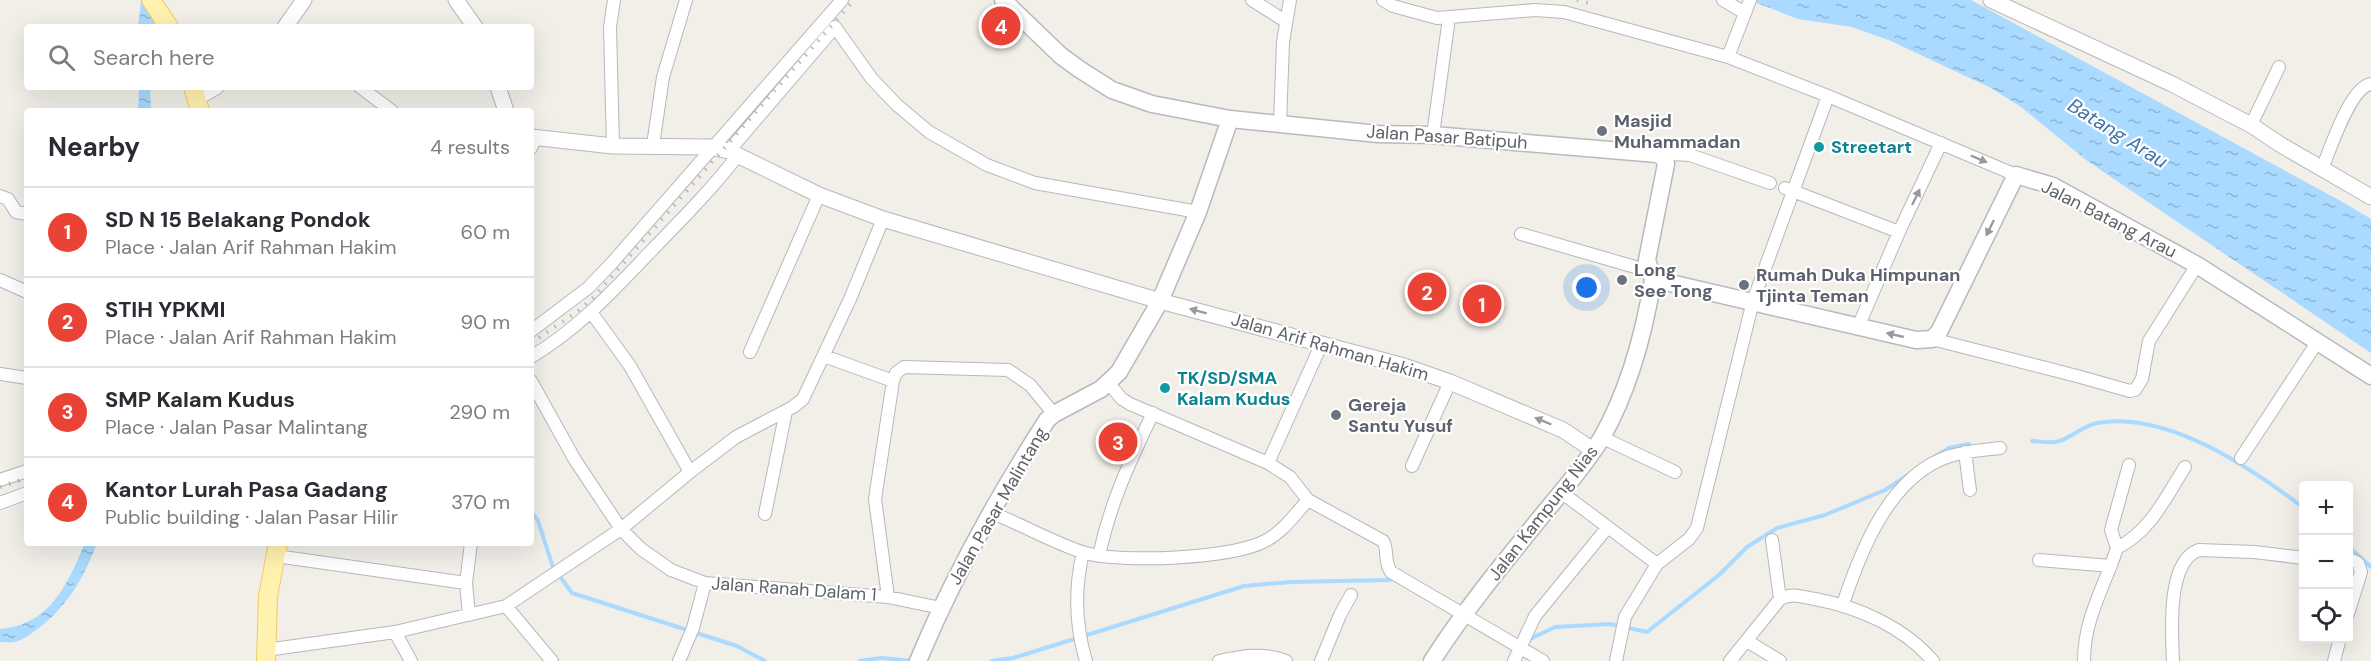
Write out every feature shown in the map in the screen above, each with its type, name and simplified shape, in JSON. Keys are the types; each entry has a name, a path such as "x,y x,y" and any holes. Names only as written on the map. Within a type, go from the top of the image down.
{"main road":[{"name":"Jalan Pasar Batipuh","path":"1003,0 1060,55 1112,90 1152,104 1230,119 1378,134 1432,135 1647,153 1663,157"},
{"path":"152,1 167,24"},
{"name":"Jalan Pasar Malintang","path":"920,657 941,608 1037,436 1054,414 1109,384 1119,372 1160,301 1198,212 1230,119"},
{"name":"Jalan Kampung Nias","path":"1432,661 1464,616 1578,472 1597,444 1633,366 1648,310 1651,275 1647,260 1665,172 1666,164 1663,157"},
{"path":"1651,275 1858,327 1916,340 1932,339 1939,332 2016,176"},
{"name":"Jalan Batang Arau","path":"2016,176 2053,186 2197,265 2371,376"},
{"path":"266,656 267,596 277,550"}],"street":[{"path":"287,24 304,0"},
{"path":"456,0 473,24"},
{"path":"613,146 610,27 614,0"},
{"path":"653,145 663,77 686,0"},
{"path":"534,355 591,312 688,213 727,151 842,0"},
{"path":"1252,0 1285,21"},
{"path":"1280,124 1285,21 1290,0"},
{"name":"Jalan Batang Arau","path":"1383,0 1393,6 1418,14 1449,18 1535,10 1564,12 1728,57 1828,96 2016,176"},
{"path":"1723,0 1747,7 1728,57"},
{"path":"1991,0 2172,84 2251,125 2371,198"},
{"path":"1432,135 1449,18"},
{"path":"534,329 588,288 727,151 835,27 872,79 897,105 929,132 987,165 1011,176 1043,185 1198,212"},
{"path":"2251,125 2279,67"},
{"path":"2322,169 2352,101 2362,87 2371,84"},
{"path":"196,99 211,90"},
{"path":"364,90 388,108"},
{"path":"499,90 505,108"},
{"path":"1616,661 1625,616 1657,564 1689,539 1697,528 1753,301 1789,189 1828,96"},
{"path":"534,142 613,146 653,145 727,151"},
{"path":"1858,327 1941,143"},
{"name":"Jalan Arif Rahman Hakim","path":"727,151 819,195 883,219 1160,301 1404,366 1450,382 1597,444"},
{"path":"1663,157 1673,154 1690,155 1770,183"},
{"path":"1789,189 1899,232"},
{"path":"750,352 819,195"},
{"path":"0,196 8,199 15,212 24,214"},
{"path":"266,656 395,632 506,606 621,529 690,472 745,431 798,404 808,393 883,219"},
{"path":"1521,234 1651,275"},
{"path":"1932,339 2130,391 2135,390 2142,379 2149,341 2197,265"},
{"path":"0,280 24,291"},
{"path":"591,312 630,366 690,472"},
{"path":"2241,458 2318,341"},
{"path":"1268,463 1322,343"},
{"path":"824,356 893,381"},
{"path":"888,597 874,499 896,373 904,367 1008,370 1030,385 1054,414"},
{"path":"0,374 24,378"},
{"path":"1412,466 1450,382"},
{"path":"1109,384 1122,399 1268,463 1290,477 1308,500 1383,541 1386,546 1387,566 1391,572 1543,661"},
{"name":"Jalan Ranah Dalam 1","path":"534,386 575,460 621,529 641,549 664,565 705,583 888,597 941,608"},
{"path":"765,514 786,411"},
{"path":"1099,556 1106,521 1115,496 1153,413"},
{"path":"1597,444 1675,472"},
{"path":"1843,604 1867,537 1909,482 1925,469 1949,456 2000,448"},
{"path":"1965,452 1970,490"},
{"path":"2084,661 2086,631 2093,605 2117,548 2111,530 2129,465"},
{"path":"2117,548 2132,541 2143,531 2185,467"},
{"path":"1,477 24,472"},
{"path":"1561,492 1657,564"},
{"path":"0,503 24,494"},
{"path":"992,513 1083,552 1099,556 1170,557 1209,554 1250,546 1273,536 1308,500"},
{"path":"1514,661 1535,616 1607,528"},
{"path":"1772,540 1780,599"},
{"path":"469,615 466,583 471,546"},
{"path":"277,550 466,583"},
{"path":"2173,661 2175,587 2183,564 2191,554 2199,550 2254,552 2299,557"},
{"path":"1083,552 1076,589 1079,633 1086,661"},
{"path":"2038,560 2111,566"},
{"path":"2353,561 2361,569 2353,599"},
{"path":"679,661 693,628 705,583"},
{"path":"1730,661 1780,599 1792,594 1843,604 1870,615 1921,650 1933,661"},
{"path":"1321,661 1351,595"},
{"path":"506,606 552,661"},
{"path":"395,632 411,661"},
{"path":"1747,640 1780,661"},
{"path":"2334,661 2339,643"},
{"path":"1219,661 1267,655 1286,661"}],"water":[{"path":"141,0 156,0 154,24 138,24"},
{"name":"Batang Arau","path":"1749,0 1971,0 2348,205 2371,219 2371,353 2086,160 2021,107 1991,88 1891,41 1852,27 1798,19"},
{"path":"139,90 150,90 151,108 138,108"},
{"path":"84,546 96,546 80,581 56,612 25,638 12,642 0,642 0,629 32,620 44,611 71,574"}],"waterway":[{"path":"2032,441 2060,441 2097,423 2124,421 2151,425 2179,434 2234,460 2299,504"},
{"path":"1931,459 1949,448 1969,444"},
{"path":"1530,639 1555,627 1610,624 1647,632 1719,575 1747,547 1777,528 1825,515 1885,490 1908,475"},
{"path":"534,515 553,567 572,593 737,646 765,661"},
{"path":"2353,551 2371,567"},
{"path":"992,661 1013,658 1244,586 1291,582 1390,580"},
{"path":"860,661 881,658 913,661"}],"railway":[{"path":"534,341 577,312 593,298 854,0"},
{"path":"1577,0 1588,3"},
{"path":"0,487 24,479"}],"place":[{"name":"Kantor Lurah Pasa Gadang","path":"1001,26"},
{"name":"Masjid Muhammadan","path":"1602,131"},
{"name":"Streetart","path":"1819,147"},
{"name":"Long See Tong","path":"1622,280"},
{"name":"Rumah Duka Himpunan Tjinta Teman","path":"1744,285"},
{"name":"STIH YPKMI","path":"1427,292"},
{"name":"SD N 15 Belakang Pondok","path":"1482,304"},
{"name":"TK/SD/SMA Kalam Kudus","path":"1165,388"},
{"name":"Gereja Santu Yusuf","path":"1336,415"},
{"name":"SMP Kalam Kudus","path":"1118,442"}]}
